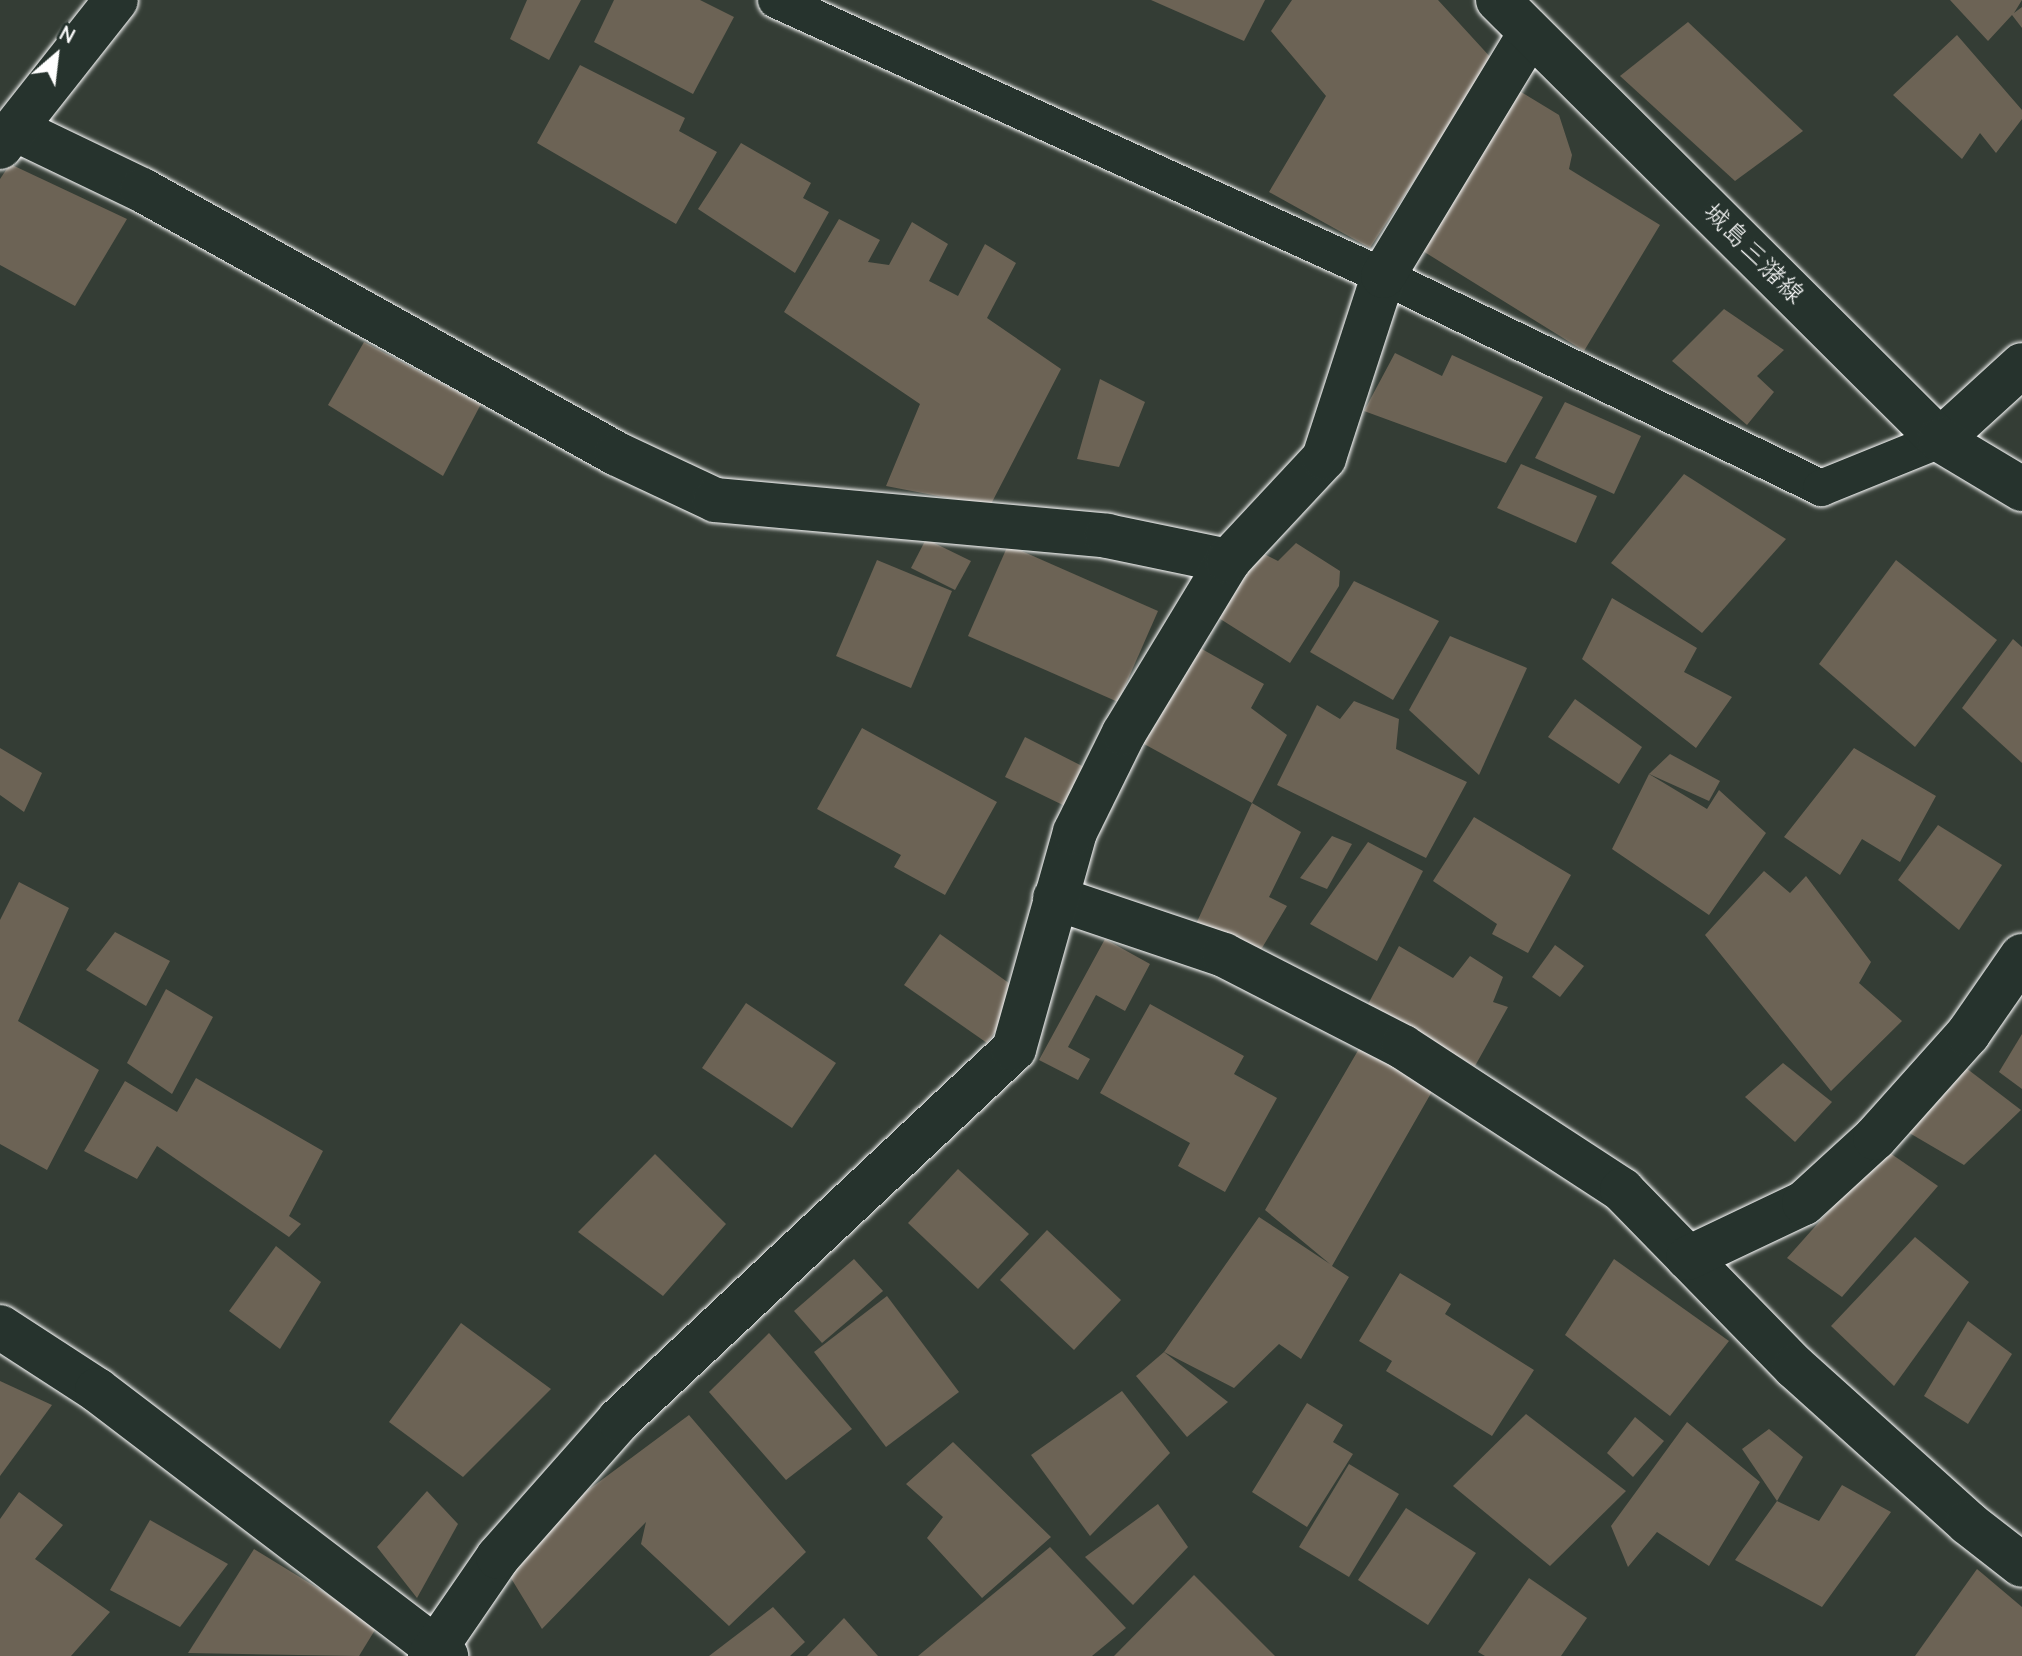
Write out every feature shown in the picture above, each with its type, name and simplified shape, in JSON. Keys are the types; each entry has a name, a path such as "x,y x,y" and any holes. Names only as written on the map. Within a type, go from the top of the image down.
{"street":[{"path":"116,0 7,138 142,190 617,454 715,500 1107,536 1228,561"},
{"name":"城島三潴線","path":"1498,0 1940,440 2022,489"},
{"path":"0,1327 97,1390 437,1653 498,1557 619,1420 1014,1049 1075,832 1124,733 1228,561 1324,458 1383,276 1530,33"},
{"path":"1940,440 2022,365"},
{"path":"1055,898 1224,955 1403,1047 1622,1190 1795,1367 1968,1523 2022,1565"},
{"path":"1688,1258 1804,1203 1875,1138 1949,1055 2022,956"}],"lane":[{"path":"776,0 1383,276 1821,488 1940,440"}],"building":[{"path":"527,0 581,0 549,60 510,39"},
{"path":"614,0 700,0 734,17 693,94 594,42"},
{"path":"1151,0 1265,0 1244,41"},
{"path":"1292,0 1438,0 1493,60 1370,248 1269,192 1326,96 1271,31"},
{"path":"1950,0 2022,0 2014,13 2022,7 2022,28 2012,15 1988,41"},
{"path":"1688,22 1803,131 1735,181 1620,76"},
{"path":"1957,35 2022,110 2022,119 1996,153 1980,133 1962,159 1893,95"},
{"path":"580,65 685,118 679,131 717,152 676,224 537,143"},
{"path":"1516,89 1559,115 1572,155 1569,169 1660,225 1584,351 1418,248"},
{"path":"741,143 811,183 803,198 829,212 795,273 698,209"},
{"path":"10,164 127,219 75,306 0,265 0,179"},
{"path":"839,219 880,240 868,262 889,265 912,222 948,244 929,281 958,296 985,244 1016,263 987,318 1061,369 990,506 886,486 920,404 784,312"},
{"path":"1724,309 1784,350 1757,376 1774,392 1747,425 1672,361"},
{"path":"364,342 481,404 443,476 328,405"},
{"path":"1395,353 1442,376 1452,355 1543,397 1506,463 1364,411"},
{"path":"1100,379 1145,402 1119,467 1077,459"},
{"path":"1565,402 1641,436 1614,494 1535,458"},
{"path":"1521,464 1597,496 1576,543 1497,508"},
{"path":"1684,474 1786,539 1702,633 1611,563"},
{"path":"926,539 971,561 955,590 911,568"},
{"path":"1296,543 1340,571 1339,586 1290,663 1214,615 1260,552 1278,561"},
{"path":"1008,545 1158,611 1118,702 968,636"},
{"path":"877,560 952,591 911,688 836,656"},
{"path":"1896,560 1997,640 1915,747 1819,664"},
{"path":"1354,581 1439,621 1393,700 1310,652"},
{"path":"1612,598 1697,648 1684,672 1732,697 1696,748 1582,659"},
{"path":"1450,636 1527,668 1479,775 1409,710"},
{"path":"2013,639 2022,647 2022,763 1962,708"},
{"path":"1193,644 1264,684 1251,708 1287,735 1252,803 1124,733"},
{"path":"1575,699 1642,747 1619,784 1548,737"},
{"path":"1354,701 1399,719 1396,749 1467,782 1426,858 1277,785 1317,705 1340,719"},
{"path":"862,728 997,802 945,895 894,867 901,855 817,809"},
{"path":"1025,737 1086,768 1067,807 1005,777"},
{"path":"0,748 42,773 24,812 0,795"},
{"path":"1854,748 1936,796 1900,862 1862,839 1840,875 1784,837"},
{"path":"1670,754 1720,781 1709,801 1649,774"},
{"path":"1649,774 1707,809 1719,790 1766,833 1709,915 1612,849"},
{"path":"1252,803 1301,832 1269,897 1287,906 1256,958 1195,926"},
{"path":"1474,817 1571,875 1528,953 1492,934 1497,924 1433,881"},
{"path":"1938,825 2002,865 1959,930 1898,880"},
{"path":"1332,836 1352,844 1327,889 1300,878"},
{"path":"1368,842 1423,871 1377,961 1310,924"},
{"path":"1764,871 1790,893 1806,876 1871,962 1859,983 1902,1021 1831,1091 1705,935"},
{"path":"19,882 69,908 18,1021 99,1070 47,1170 0,1144 0,920"},
{"path":"115,932 170,961 146,1006 86,970"},
{"path":"940,934 1023,993 987,1043 904,985"},
{"path":"1105,939 1150,964 1125,1011 1096,995 1068,1047 1090,1059 1078,1080 1039,1060"},
{"path":"1555,945 1584,966 1560,997 1532,977"},
{"path":"1399,946 1453,978 1470,956 1503,977 1493,1002 1508,1007 1475,1066 1367,1006"},
{"path":"166,989 213,1017 172,1094 127,1063"},
{"path":"746,1003 836,1063 792,1128 702,1068"},
{"path":"1150,1004 1244,1056 1234,1074 1277,1098 1225,1192 1178,1166 1190,1143 1100,1093"},
{"path":"2022,1034 2022,1089 1999,1072"},
{"path":"1360,1047 1434,1088 1332,1266 1349,1277 1301,1359 1279,1344 1234,1388 1164,1352 1259,1217 1330,1264 1265,1210"},
{"path":"1949,1055 2021,1110 1964,1165 1906,1131"},
{"path":"1783,1063 1832,1102 1795,1142 1745,1097"},
{"path":"196,1078 323,1151 289,1216 301,1224 289,1237 157,1146 137,1179 84,1151 125,1081 177,1112"},
{"path":"1884,1149 1938,1186 1842,1297 1787,1258"},
{"path":"655,1154 726,1224 663,1296 578,1232"},
{"path":"958,1169 1029,1234 978,1289 908,1223"},
{"path":"1047,1230 1121,1300 1074,1350 1000,1280"},
{"path":"1915,1237 1969,1282 1894,1386 1831,1326"},
{"path":"276,1246 321,1282 280,1349 229,1311"},
{"path":"854,1259 883,1291 822,1343 794,1311"},
{"path":"1614,1259 1729,1341 1670,1416 1565,1335"},
{"path":"1400,1273 1451,1304 1445,1314 1534,1370 1492,1436 1386,1371 1392,1361 1359,1341"},
{"path":"887,1296 959,1392 886,1447 814,1352"},
{"path":"1968,1321 2012,1354 1968,1424 1924,1396"},
{"path":"461,1323 551,1389 463,1477 389,1422"},
{"path":"769,1333 852,1429 786,1480 709,1392"},
{"path":"1164,1352 1228,1402 1187,1437 1136,1376"},
{"path":"0,1381 52,1405 0,1476"},
{"path":"1122,1391 1170,1453 1090,1536 1031,1455"},
{"path":"1307,1403 1343,1425 1333,1442 1353,1454 1307,1527 1252,1492"},
{"path":"1526,1414 1626,1491 1550,1566 1453,1486"},
{"path":"689,1415 806,1552 729,1626 641,1544 646,1522 542,1629 498,1557"},
{"path":"1635,1417 1664,1441 1633,1477 1607,1453"},
{"path":"1687,1422 1760,1482 1709,1566 1657,1532 1628,1567 1611,1526"},
{"path":"1769,1429 1803,1457 1777,1501 1742,1449"},
{"path":"953,1442 1051,1537 982,1598 927,1538 943,1517 906,1484"},
{"path":"1349,1464 1399,1494 1349,1577 1299,1547"},
{"path":"1842,1485 1891,1512 1822,1607 1735,1560 1777,1501 1819,1521"},
{"path":"427,1491 458,1524 417,1598 377,1547"},
{"path":"19,1492 63,1525 35,1559 110,1612 71,1656 0,1656 0,1519"},
{"path":"1158,1504 1188,1547 1133,1605 1085,1557"},
{"path":"1406,1508 1476,1553 1428,1625 1358,1580"},
{"path":"150,1520 228,1564 180,1627 110,1590"},
{"path":"1050,1547 1126,1628 1092,1656 918,1656"},
{"path":"254,1549 378,1625 359,1656 188,1653"},
{"path":"1977,1569 2022,1607 2022,1656 1915,1656"},
{"path":"1194,1575 1275,1656 1114,1656"},
{"path":"1529,1578 1587,1618 1561,1656 1485,1656 1478,1652"},
{"path":"773,1607 805,1642 790,1656 709,1656"},
{"path":"844,1618 878,1656 807,1656"}]}
